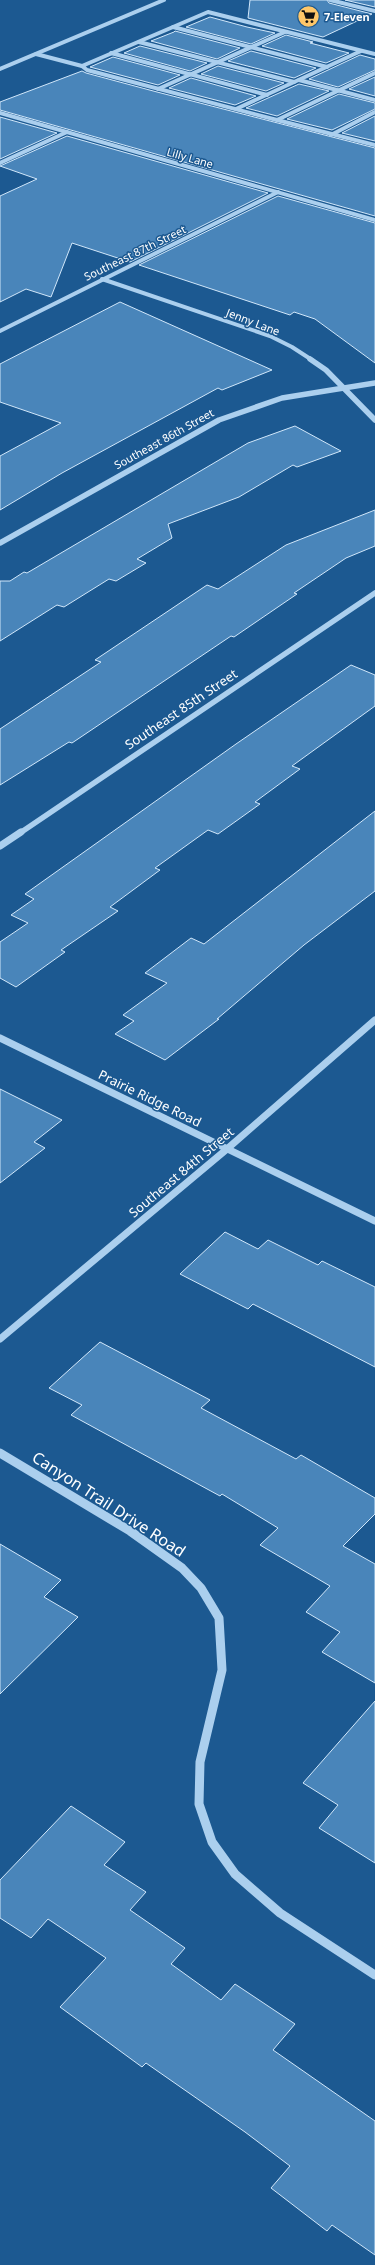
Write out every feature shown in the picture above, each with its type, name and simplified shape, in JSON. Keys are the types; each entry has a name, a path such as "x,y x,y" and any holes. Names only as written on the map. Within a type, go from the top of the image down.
{"street":[{"path":"0,69 164,0"},
{"path":"330,0 375,11"},
{"path":"348,4 357,0"},
{"path":"368,9 375,6"},
{"path":"82,66 208,12 375,54"},
{"path":"174,27 327,67"},
{"path":"158,89 285,32"},
{"path":"139,42 294,82"},
{"path":"236,110 361,51"},
{"path":"111,53 267,95"},
{"path":"36,54 82,66 87,70 236,110 375,145"},
{"path":"277,120 375,73"},
{"path":"299,80 375,100"},
{"path":"331,135 375,112"},
{"name":"Lilly Lane","path":"0,113 375,220"},
{"path":"0,163 67,132"},
{"name":"Southeast 87th Street","path":"0,331 278,192"},
{"name":"Jenny Lane","path":"102,279 270,336 326,370 375,420"},
{"name":"Southeast 86th Street","path":"0,543 188,436 219,420 282,398 375,383"},
{"name":"Southeast 85th Street","path":"0,846 375,593"},
{"name":"Southeast 84th Street","path":"0,1339 227,1149 375,1020"},
{"name":"Prairie Ridge Road","path":"0,1038 375,1221"},
{"name":"Canyon Trail Drive Road","path":"0,1453 130,1531 182,1568 201,1588 219,1618 222,1670 200,1762 199,1804 212,1842 235,1874 280,1913 375,1975"}],"building":[{"path":"250,0 327,0 329,3 372,14 323,37 248,18"},
{"path":"345,0 375,0 375,7"},
{"path":"210,17 275,33 251,44 186,27"},
{"path":"175,31 240,48 217,59 151,41"},
{"path":"286,35 349,53 326,63 262,46"},
{"path":"140,46 207,63 190,71 124,53"},
{"path":"251,51 316,68 294,78 228,61"},
{"path":"360,55 375,59 375,70 338,87 309,79"},
{"path":"113,57 180,75 158,85 90,67"},
{"path":"218,66 284,83 266,91 201,74"},
{"path":"82,71 157,92 375,148 375,216 0,110 0,102"},
{"path":"375,77 375,96 349,89"},
{"path":"191,78 256,96 235,105 169,88"},
{"path":"299,84 329,91 277,116 246,108"},
{"path":"339,94 375,103 375,109 332,130 287,119"},
{"path":"375,116 375,141 342,133"},
{"path":"0,117 57,133 0,159"},
{"path":"67,136 268,193 130,262 72,243 51,297 26,289 0,302 0,196 37,179 0,166"},
{"path":"278,196 375,223 375,363 315,319 294,312 290,315 139,265"},
{"path":"120,302 272,370 222,390 218,388 62,473 0,510 0,456 61,423 0,402 0,364"},
{"path":"295,426 341,451 297,467 293,465 239,497 168,524 172,538 137,559 146,563 116,581 109,579 64,607 57,605 0,641 0,581 10,581 24,572 27,573 248,443"},
{"path":"375,510 375,546 346,558 294,593 297,594 234,637 231,636 72,743 69,742 0,785 0,729 101,662 95,660 207,585 218,589 286,545"},
{"path":"351,665 375,675 375,706 292,766 300,769 255,802 260,804 218,834 208,830 155,868 160,870 110,907 118,911 61,950 65,952 16,987 0,978 0,942 28,923 11,915 34,899 25,894 236,744"},
{"path":"375,811 375,891 304,945 217,1019 219,1019 165,1060 115,1034 134,1021 123,1015 167,983 145,973 191,938 204,944"},
{"path":"0,1089 62,1120 34,1142 45,1148 0,1183"},
{"path":"225,1232 258,1249 268,1240 318,1265 322,1261 375,1287 375,1367 253,1304 248,1309 180,1274"},
{"path":"100,1342 210,1400 201,1408 296,1459 301,1455 375,1498 375,1514 343,1546 375,1564 375,1683 322,1652 340,1632 306,1612 330,1586 260,1545 278,1528 222,1494 220,1496 71,1415 82,1405 49,1388"},
{"path":"0,1544 61,1580 44,1597 78,1617 0,1694"},
{"path":"375,1701 375,1863 319,1828 338,1805 303,1783"},
{"path":"71,1806 125,1842 104,1865 146,1892 130,1910 185,1948 171,1964 221,2000 235,1984 295,2024 273,2050 375,2121 375,2255 332,2225 327,2231 271,2188 290,2166 245,2132 146,2063 142,2067 60,2007 106,1958 48,1919 31,1938 0,1918 0,1880"}],"place":[{"name":"7-Eleven","path":"308,17"}]}
